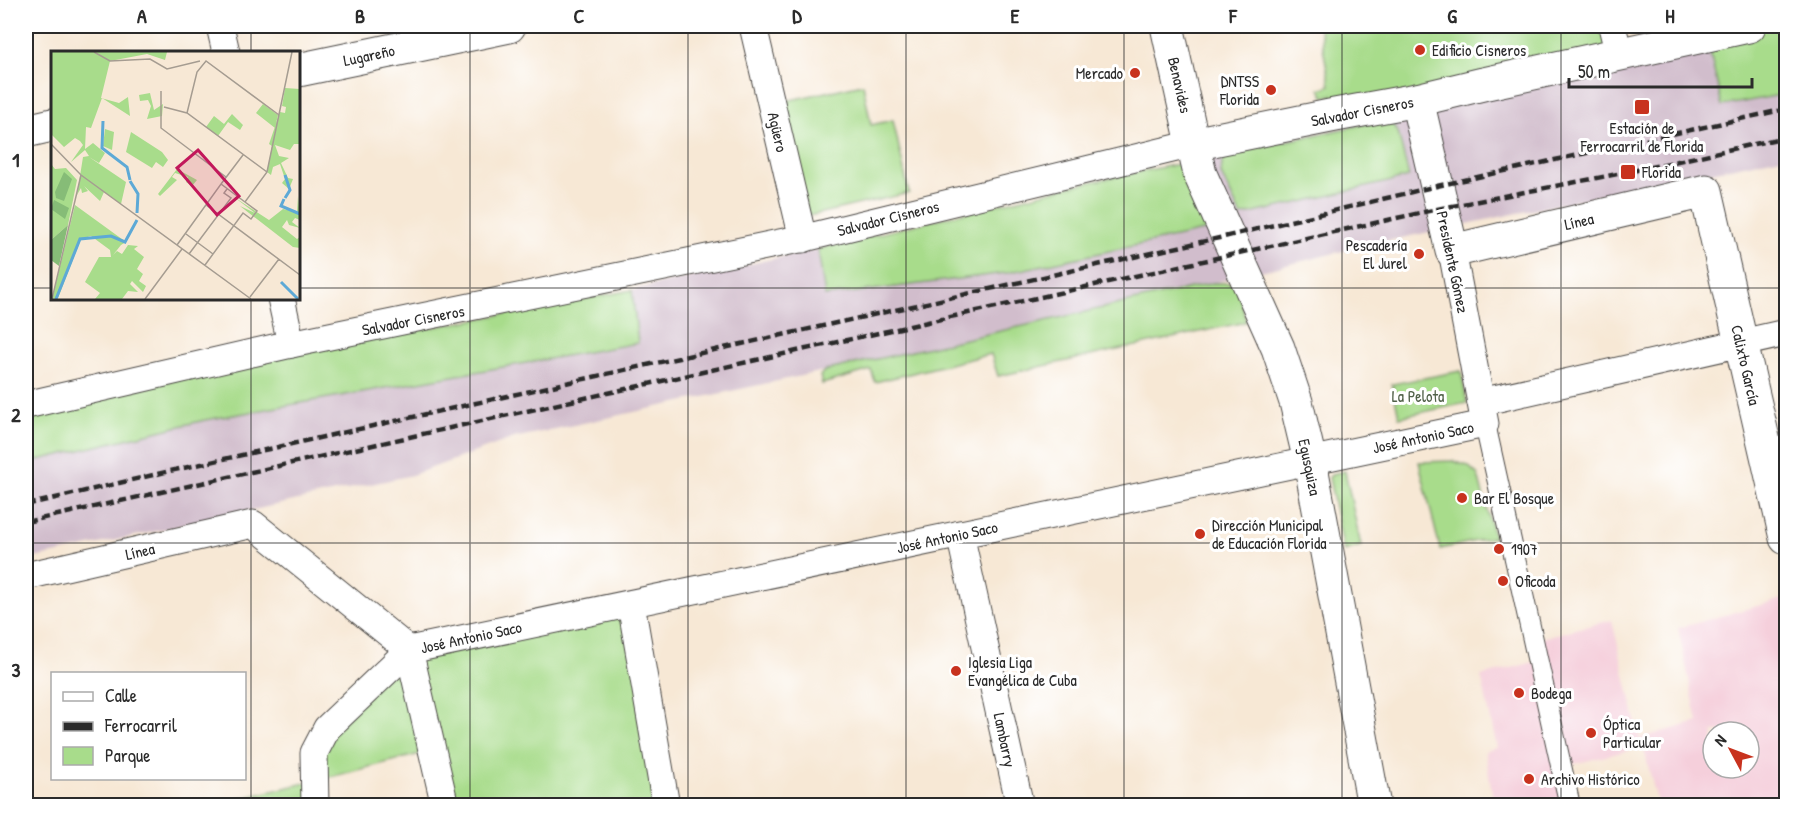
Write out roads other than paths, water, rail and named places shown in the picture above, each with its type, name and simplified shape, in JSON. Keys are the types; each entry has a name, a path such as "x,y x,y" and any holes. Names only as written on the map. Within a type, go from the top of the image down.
{"main road":[{"name":"Lugareño","path":"300,70 509,26"},
{"name":"Benavides","path":"1167,26 1193,144"},
{"name":"Salvador Cisneros","path":"1193,144 1417,100 1483,84 1615,40 1749,26"},
{"name":"Presidente Gómez","path":"1417,100 1452,251"},
{"path":"26,131 51,124"},
{"name":"Egusquiza","path":"1193,144 1200,174 1278,348 1296,402 1310,461 1374,806"},
{"name":"Línea","path":"1452,251 1706,191"},
{"name":"Calixto García","path":"1706,191 1786,538"}],"street":[{"path":"220,26 226,51"},
{"name":"Agüero","path":"753,26 802,238"},
{"name":"Salvador Cisneros","path":"26,405 291,344 802,238 1193,144"},
{"name":"Presidente Gómez","path":"1452,251 1483,413"},
{"path":"281,300 291,344"},
{"name":"José Antonio Saco","path":"409,650 1310,461 1786,333"},
{"path":"1483,413 1570,806"},
{"name":"Línea","path":"26,576 253,524 409,650"},
{"name":"Lambarry","path":"960,534 1020,806"},
{"path":"631,604 666,806"},
{"path":"315,806 314,753 327,728 409,650"},
{"path":"409,650 445,806"}],"railway":[{"path":"26,505 1786,109"},
{"path":"26,522 1442,208 1628,172 1786,137"}],"place":[{"name":"Edificio Cisneros","path":"1420,50"},
{"name":"Mercado","path":"1135,73"},
{"name":"DNTSS Florida","path":"1271,90"},
{"name":"Estación de Ferrocarril de Florida","path":"1642,107"},
{"name":"Florida","path":"1628,172"},
{"name":"Pescadería El Jurel","path":"1419,254"},
{"name":"Bar El Bosque","path":"1462,498"},
{"name":"Dirección Municipal de Educación Florida","path":"1200,534"},
{"name":"1907","path":"1499,549"},
{"name":"Oficoda","path":"1503,581"},
{"name":"Iglesia Liga Evangélica de Cuba","path":"956,671"},
{"name":"Bodega","path":"1519,693"},
{"name":"Óptica Particular","path":"1591,733"},
{"name":"Archivo Histórico","path":"1529,779"}],"park label":[{"name":"La Pelota","path":"1418,396"}]}
